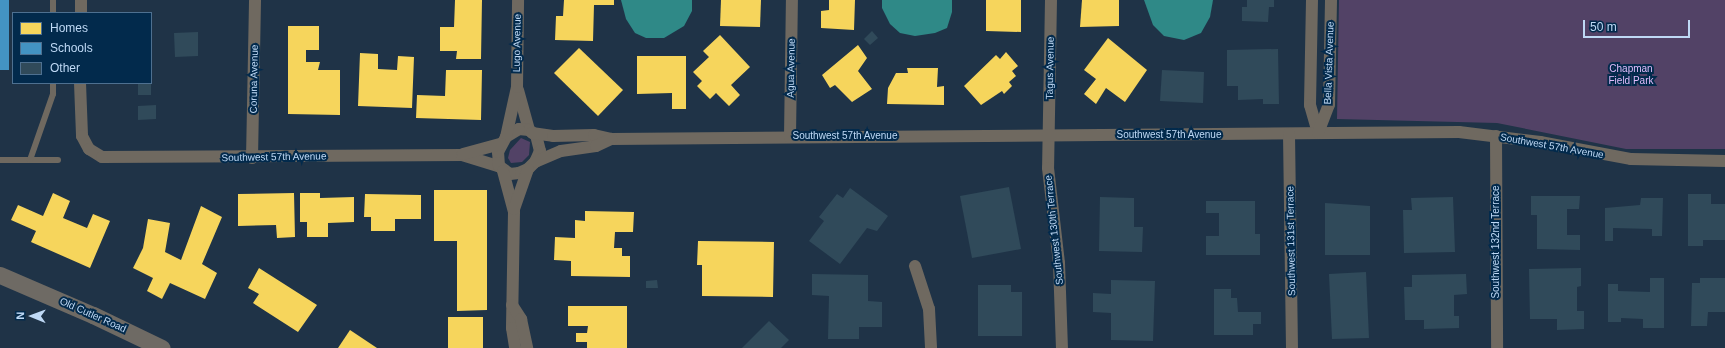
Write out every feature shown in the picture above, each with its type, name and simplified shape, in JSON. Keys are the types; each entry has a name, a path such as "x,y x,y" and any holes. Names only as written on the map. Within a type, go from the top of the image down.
{"main road":[{"name":"Old Cutler Road","path":"0,275 162,348"}],"street":[{"path":"81,0 81,12"},
{"name":"Coruna Avenue","path":"252,158 255,0"},
{"name":"Lugo Avenue","path":"517,87 518,0"},
{"name":"Agua Avenue","path":"790,137 792,0"},
{"name":"Tagus Avenue","path":"1049,135 1051,0"},
{"name":"Bella Vista Avenue","path":"1312,0 1310,105 1318,133"},
{"name":"Bella Vista Avenue","path":"1318,133 1329,104 1331,0"},
{"name":"Southwest 57th Avenue","path":"80,84 80,127 89,149 108,158 252,158 462,155 504,140"},
{"path":"514,212 531,165 540,146 531,131 517,87"},
{"path":"515,348 512,328 514,212 501,168 498,152 504,140 517,87"},
{"path":"504,140 519,129 531,131"},
{"name":"Southwest 57th Avenue","path":"531,131 554,136 594,135 611,139 1289,134 1422,131 1496,136 1540,142 1614,157 1661,161 1725,161"},
{"name":"Southwest 131st Terrace","path":"1289,134 1292,348"},
{"name":"Southwest 130th Terrace","path":"1049,135 1048,178 1059,263 1062,348"},
{"name":"Southwest 132nd Terrace","path":"1496,136 1497,348"},
{"name":"Southwest 57th Avenue","path":"531,165 561,151 596,146 611,139"},
{"name":"Southwest 57th Avenue","path":"462,155 501,168"},
{"path":"501,168 515,174 531,165"},
{"path":"915,266 930,309 931,348"},
{"path":"512,304 521,319 527,348"},
{"path":"506,348 512,328"}],"lane":[{"path":"53,0 53,12"},
{"path":"30,160 53,94 53,84"},
{"path":"0,160 58,160"}],"green space":[{"name":"Chapman Field Park","path":"1339,0 1725,0 1725,149 1626,149 1497,123 1337,119"},
{"path":"521,138 530,142 529,155 522,162 511,163 508,158 510,150"}],"shaded area":[{"path":"621,0 692,0 692,11 684,26 664,38 646,38 635,33 626,19"},
{"path":"882,0 952,0 952,12 947,28 935,33 915,36 900,33 890,24 882,8"},
{"path":"1144,0 1213,0 1210,17 1201,33 1184,40 1164,36 1153,25"}],"building: Homes":[{"path":"455,0 482,0 481,59 456,59 457,51 440,51 440,27 454,27"},
{"path":"564,0 614,0 614,5 594,5 593,41 555,40 556,16 563,16"},
{"path":"721,0 761,0 760,27 720,26"},
{"path":"829,0 855,0 854,30 821,28 821,11 829,10"},
{"path":"986,0 1021,0 1021,32 986,31"},
{"path":"1082,0 1119,0 1119,26 1080,27"},
{"path":"288,26 319,26 319,50 306,50 306,62 320,62 318,70 340,70 340,115 288,114"},
{"path":"720,35 750,67 731,85 740,95 729,106 716,93 710,99 697,86 702,81 693,72 709,57 703,51"},
{"path":"1108,38 1147,70 1125,102 1106,88 1096,104 1084,94 1096,79 1084,70"},
{"path":"858,45 867,58 858,71 872,89 852,102 835,85 830,88 822,75"},
{"path":"579,48 623,90 598,116 554,73"},
{"path":"1006,52 1018,66 1012,71 1016,76 1009,82 1012,86 1004,94 1002,91 981,105 964,86 996,55 1000,59"},
{"path":"360,53 378,54 378,69 397,70 398,56 414,57 412,108 358,106"},
{"path":"637,56 686,56 686,109 672,109 672,93 637,94"},
{"path":"907,68 938,68 937,87 944,86 944,105 887,104 888,88 896,73 908,73"},
{"path":"446,70 482,70 481,120 416,118 417,95 445,96"},
{"path":"434,190 487,190 487,310 457,311 457,241 434,241"},
{"path":"53,193 70,201 63,218 87,228 93,214 110,221 90,268 31,242 36,231 11,220 18,205 43,216"},
{"path":"294,193 295,237 277,238 276,225 238,226 238,194"},
{"path":"300,193 320,193 320,198 354,197 354,222 328,223 328,237 307,237 307,222 300,222"},
{"path":"365,194 421,195 421,219 395,219 395,231 371,231 371,217 364,217"},
{"path":"201,206 222,217 202,264 217,273 205,299 170,283 162,299 147,291 153,278 133,268 143,248 148,219 170,223 165,252 181,260"},
{"path":"585,211 634,212 633,232 615,232 614,248 622,248 622,256 630,256 630,277 571,276 571,261 554,260 555,237 575,238 575,220 585,221"},
{"path":"698,241 774,242 773,297 702,296 702,265 697,265"},
{"path":"259,268 317,305 298,332 253,303 259,294 248,288"},
{"path":"568,306 627,306 627,348 587,348 587,342 576,342 576,333 587,333 588,326 568,326"},
{"path":"448,317 483,317 483,348 448,348"},
{"path":"350,330 377,348 338,348"}],"building: Schools":[{"path":"0,0 9,0 9,70 0,70"}],"building: Other":[{"path":"1247,0 1274,0 1274,7 1269,7 1268,22 1242,21 1242,7 1247,7"},
{"path":"872,31 878,38 870,45 864,39"},
{"path":"198,32 198,56 175,57 174,33"},
{"path":"1278,49 1279,104 1263,104 1263,99 1238,100 1238,86 1227,86 1227,50"},
{"path":"1162,70 1204,72 1203,103 1160,101"},
{"path":"138,84 151,84 151,95 138,95"},
{"path":"156,105 156,119 138,120 138,106"},
{"path":"1009,187 1021,249 972,258 960,196"},
{"path":"850,188 888,216 877,231 867,228 840,264 809,241 824,221 819,217 837,194 843,198"},
{"path":"1688,194 1711,194 1711,204 1725,204 1725,240 1703,240 1703,246 1688,246"},
{"path":"1531,196 1580,196 1579,209 1567,209 1567,235 1580,235 1580,250 1537,249 1537,215 1531,215"},
{"path":"1100,197 1134,198 1134,227 1143,227 1142,252 1099,251"},
{"path":"1453,197 1455,252 1404,253 1403,210 1412,210 1411,198"},
{"path":"1641,198 1663,198 1662,236 1652,236 1652,229 1613,228 1613,241 1605,241 1605,208 1640,205"},
{"path":"1206,201 1255,201 1255,234 1260,234 1260,255 1206,255 1206,236 1219,236 1219,213 1206,213"},
{"path":"1325,203 1370,206 1370,255 1325,255"},
{"path":"1581,268 1581,286 1577,287 1577,311 1584,311 1584,329 1557,330 1557,319 1530,319 1529,269"},
{"path":"1366,272 1369,338 1332,339 1329,274"},
{"path":"812,274 868,275 868,301 882,302 882,327 859,327 859,339 828,339 829,296 812,295"},
{"path":"1466,274 1467,294 1454,295 1454,316 1459,316 1459,328 1424,329 1424,320 1405,320 1404,287 1412,287 1412,275"},
{"path":"1650,278 1664,278 1664,328 1643,328 1643,319 1621,318 1621,322 1608,322 1608,284 1618,284 1618,291 1650,292"},
{"path":"1700,278 1725,278 1725,312 1708,312 1707,326 1691,326 1692,283 1700,283"},
{"path":"657,280 658,288 646,288 646,281"},
{"path":"1111,280 1155,281 1153,341 1111,340 1111,313 1093,312 1093,293 1111,294"},
{"path":"978,285 1011,285 1011,292 1022,292 1022,336 978,336"},
{"path":"1214,289 1231,289 1231,298 1237,298 1238,312 1261,312 1261,324 1253,324 1253,335 1214,335"},
{"path":"769,321 789,340 781,348 742,348"}]}
